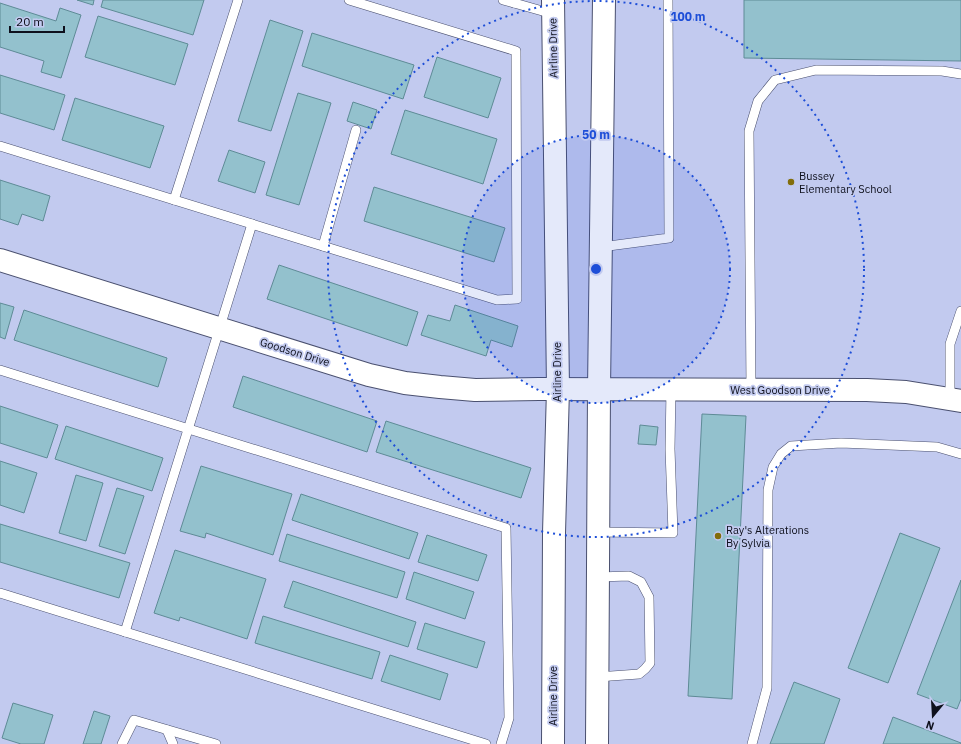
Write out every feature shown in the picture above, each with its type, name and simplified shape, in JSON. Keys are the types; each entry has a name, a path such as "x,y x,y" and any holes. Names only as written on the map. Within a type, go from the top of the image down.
{"main road":[{"path":"597,744 599,390 604,0"},
{"name":"Airline Drive","path":"553,7 558,389 554,534 553,744"},
{"name":"Goodson Drive","path":"0,260 369,375 405,383 440,388 475,390 599,390"},
{"name":"West Goodson Drive","path":"599,390 867,390 906,392 955,400"}],"lane":[{"path":"174,200 238,0"},
{"path":"0,146 497,300 517,299 516,51 349,0"},
{"path":"503,0 553,7"},
{"path":"601,247 669,238 668,0"},
{"path":"751,390 749,131 758,102 775,80 816,70 942,71 961,74"},
{"path":"323,246 356,130"},
{"path":"125,632 252,224"},
{"path":"955,400 950,344 961,311"},
{"path":"0,370 506,528 509,718 501,744"},
{"path":"598,532 673,533 670,449 671,390"},
{"path":"752,744 767,688 768,490 773,467 781,454 791,446 841,443 937,448 961,454"},
{"path":"598,577 629,576 641,582 649,597 650,663 639,674 598,677"},
{"path":"0,593 486,744"},
{"path":"124,742 134,720 206,743 216,744"},
{"path":"168,730 173,744"}],"building":[{"path":"77,0 94,0 93,5"},
{"path":"103,0 204,0 193,35 101,7"},
{"path":"744,0 961,0 961,61 744,58"},
{"path":"0,3 56,21 60,8 81,15 61,78 41,72 44,61 0,47"},
{"path":"98,16 188,44 175,85 85,57"},
{"path":"270,20 303,31 271,131 238,121"},
{"path":"312,33 414,65 403,99 302,66"},
{"path":"437,57 501,78 488,118 424,97"},
{"path":"0,75 65,95 54,130 0,113"},
{"path":"298,93 331,103 299,205 266,195"},
{"path":"75,98 164,126 150,168 62,140"},
{"path":"353,102 377,110 371,129 347,121"},
{"path":"405,110 497,139 483,184 391,154"},
{"path":"229,150 265,162 255,193 218,181"},
{"path":"0,180 50,196 43,221 22,214 18,225 0,219"},
{"path":"374,187 505,228 494,262 364,221"},
{"path":"279,265 418,312 407,346 267,299"},
{"path":"0,303 14,307 5,339 0,337"},
{"path":"455,305 518,326 512,347 491,340 486,356 421,335 428,315 450,321"},
{"path":"24,310 167,358 158,387 14,340"},
{"path":"243,376 377,421 367,452 233,407"},
{"path":"0,406 58,425 47,458 0,443"},
{"path":"702,414 746,416 732,699 688,696"},
{"path":"386,421 531,468 521,498 376,452"},
{"path":"640,425 658,427 656,445 638,444"},
{"path":"66,426 163,458 152,491 55,459"},
{"path":"0,461 37,473 24,513 0,505"},
{"path":"201,466 292,494 273,555 206,533 205,538 180,531"},
{"path":"76,475 103,483 86,541 59,533"},
{"path":"117,488 144,496 125,554 99,546"},
{"path":"301,494 418,533 409,559 292,520"},
{"path":"0,524 130,563 119,598 0,562"},
{"path":"900,533 940,548 888,683 848,668"},
{"path":"287,534 405,572 397,598 279,561"},
{"path":"427,535 487,555 478,581 418,562"},
{"path":"175,550 266,579 247,639 180,617 179,621 154,613"},
{"path":"414,572 474,592 465,619 406,599"},
{"path":"961,580 961,699 957,709 917,694"},
{"path":"293,581 416,622 408,647 284,607"},
{"path":"263,616 380,652 372,679 255,643"},
{"path":"425,623 485,642 477,668 417,649"},
{"path":"390,655 448,674 440,700 381,681"},
{"path":"794,682 840,699 824,744 770,744"},
{"path":"13,703 53,715 44,744 21,744 2,738"},
{"path":"94,711 110,716 101,744 83,744"},
{"path":"893,717 961,743 961,744 883,744"}],"place":[{"name":"Bussey Elementary School","path":"791,182"},
{"name":"Ray's Alterations By Sylvia","path":"718,536"}]}
